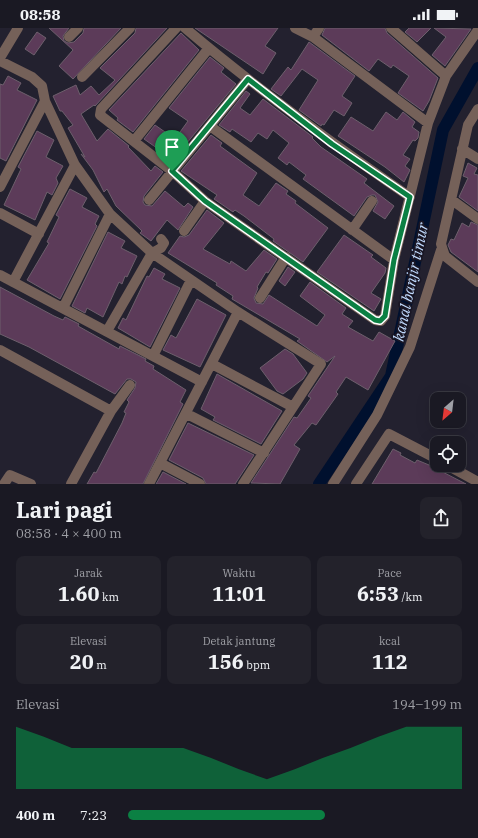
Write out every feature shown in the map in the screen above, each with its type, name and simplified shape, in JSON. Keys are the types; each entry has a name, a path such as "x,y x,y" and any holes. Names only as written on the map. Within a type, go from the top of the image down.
{"street":[{"path":"18,28 0,60 37,81 42,86 45,101 76,165 110,214 152,254 238,312 321,364 243,484"},
{"path":"70,37 78,28"},
{"path":"82,77 130,28"},
{"path":"176,28 99,111 100,115 172,171 205,201 375,320 380,321 385,316 394,260 428,123 446,76 475,30"},
{"path":"185,28 332,144 410,197"},
{"path":"295,28 313,37 428,123"},
{"path":"313,37 319,28"},
{"path":"391,28 446,76"},
{"path":"134,140 209,48"},
{"path":"148,200 248,79"},
{"path":"0,187 45,101"},
{"path":"333,484 377,415 410,347 441,250 441,244 468,125 478,109"},
{"path":"210,126 394,260"},
{"path":"462,149 478,159"},
{"path":"12,282 76,165"},
{"path":"352,230 372,200"},
{"path":"452,200 478,219"},
{"path":"184,231 205,201"},
{"path":"0,212 39,234"},
{"path":"63,308 110,214"},
{"path":"107,331 152,254 161,248 164,243 161,239"},
{"path":"441,250 444,256 478,282"},
{"path":"260,298 286,257"},
{"path":"0,275 202,382"},
{"path":"153,356 191,280"},
{"path":"149,484 187,414 238,312"},
{"path":"0,350 111,411"},
{"path":"212,364 293,407"},
{"path":"71,484 111,411 130,385"},
{"path":"187,414 264,453"},
{"path":"357,484 389,434 430,455"},
{"path":"160,463 200,484"},
{"path":"460,472 478,482"},
{"path":"4,484 10,475 31,484"}],"building":[{"path":"49,28 69,28 63,36 64,41 68,43 74,42 83,33 84,28 121,28 73,79 59,66 73,50"},
{"path":"136,28 167,28 95,106 94,105 81,114 97,141 108,129 129,146 128,147 151,171 155,166 163,172 144,196 143,202 145,205 152,206 165,191 184,207 188,203 193,207 178,230 167,220 151,241 140,233 142,231 116,206 107,189 104,192 93,170 81,154 85,157 68,128 73,125 62,111 60,111 53,96 76,85 80,95 91,86 99,95 115,80 100,68 135,33"},
{"path":"195,28 278,28 265,46 276,53 263,74"},
{"path":"325,28 385,28 387,33 438,78 429,101 423,111 398,93 409,76 393,65 391,68 378,59 369,71 322,35"},
{"path":"409,28 431,28 417,42 405,32"},
{"path":"434,28 471,29 445,66 432,55 446,37"},
{"path":"37,32 46,38 34,55 25,49"},
{"path":"181,33 199,50 133,132 117,120 118,118 109,110"},
{"path":"309,42 355,76 342,96 352,103 344,116 334,110 324,125 322,124 321,126 299,110 318,80 302,69 281,96 271,89 288,67 291,70"},
{"path":"210,57 224,68 221,72 236,84 171,162 163,155 164,153 144,139 155,125 175,139 188,121 169,108"},
{"path":"8,76 21,83 17,90 37,100 6,161 0,158 0,84 3,85"},
{"path":"246,91 250,94 240,108 250,115 263,99 313,137 312,138 321,147 367,179 364,183 394,206 385,219 373,211 378,202 375,195 367,197 354,216 303,179 306,175 289,162 287,165 278,158 289,143 273,130 267,139 258,133 251,142 232,129 230,132 219,125"},
{"path":"386,112 397,120 403,112 415,122 412,127 419,132 418,138 415,141 413,140 403,155 410,159 405,166 410,170 404,182 385,167 338,136 351,117 373,131"},
{"path":"37,131 54,140 46,157 63,166 56,178 58,183 52,195 47,192 35,220 4,205 21,169 18,167"},
{"path":"211,135 222,143 220,146 257,173 243,195 259,206 276,183 288,191 286,194 296,201 295,203 328,228 303,262 273,241 274,239 244,216 235,210 233,212 214,199 217,195 181,171"},
{"path":"468,163 477,168 474,174 478,175 478,211 459,197 468,178 463,176"},
{"path":"70,189 87,198 82,207 99,216 95,224 97,226 60,299 27,280 49,243 47,242 59,217 56,215"},
{"path":"207,210 224,223 203,249 230,264 231,261 246,271 264,250 277,259 268,273 266,272 257,287 258,288 254,298 256,303 263,304 269,295 317,326 325,315 300,296 310,282 346,308 342,314 353,321 348,327 373,341 379,332 395,341 368,390 346,377 336,392 338,394 316,425 312,423 294,445 300,449 280,484 251,483 294,417 297,418 311,398 308,396 335,356 327,362 297,341 300,339 232,299 233,296 216,285 217,283 168,253 180,236 184,237 189,235"},
{"path":"471,222 478,225 478,272 451,252 448,245 451,239 454,240 462,223 469,227"},
{"path":"108,232 125,241 121,248 137,256 127,277 125,276 122,284 119,282 103,317 87,308 85,313 72,306"},
{"path":"344,235 373,255 371,257 386,268 385,273 371,293 381,299 374,311 317,272"},
{"path":"288,267 295,272 285,286 279,281"},
{"path":"154,268 165,274 162,279 180,288 150,347 118,328 123,318 126,320 147,276 149,277"},
{"path":"0,287 54,316 63,320 65,317 79,324 78,326 119,349 120,346 146,359 145,361 154,366 153,369 186,390 180,402 183,404 143,484 87,484 94,472 96,473 122,423 126,413 124,412 129,402 127,400 135,388 136,382 131,379 127,379 115,394 29,347 0,334"},
{"path":"197,299 226,315 200,367 163,350 171,335 176,338"},
{"path":"285,349 293,354 307,373 303,379 283,394 277,391 260,368"},
{"path":"217,374 282,411 261,444 213,420 215,417 201,409"},
{"path":"188,423 254,455 235,484 206,484 203,478 169,460"},
{"path":"393,449 401,453 400,455 415,463 417,460 430,466 430,472 443,472 466,484 372,484"},
{"path":"163,472 186,484 156,484"}],"waterway":[{"name":"kanal banjir timur","path":"319,484 391,376 443,130 478,68"}],"route":[{"path":"248,79 332,144 410,197 394,260 384,319 380,321 375,320 205,201 172,171 248,79"}]}
